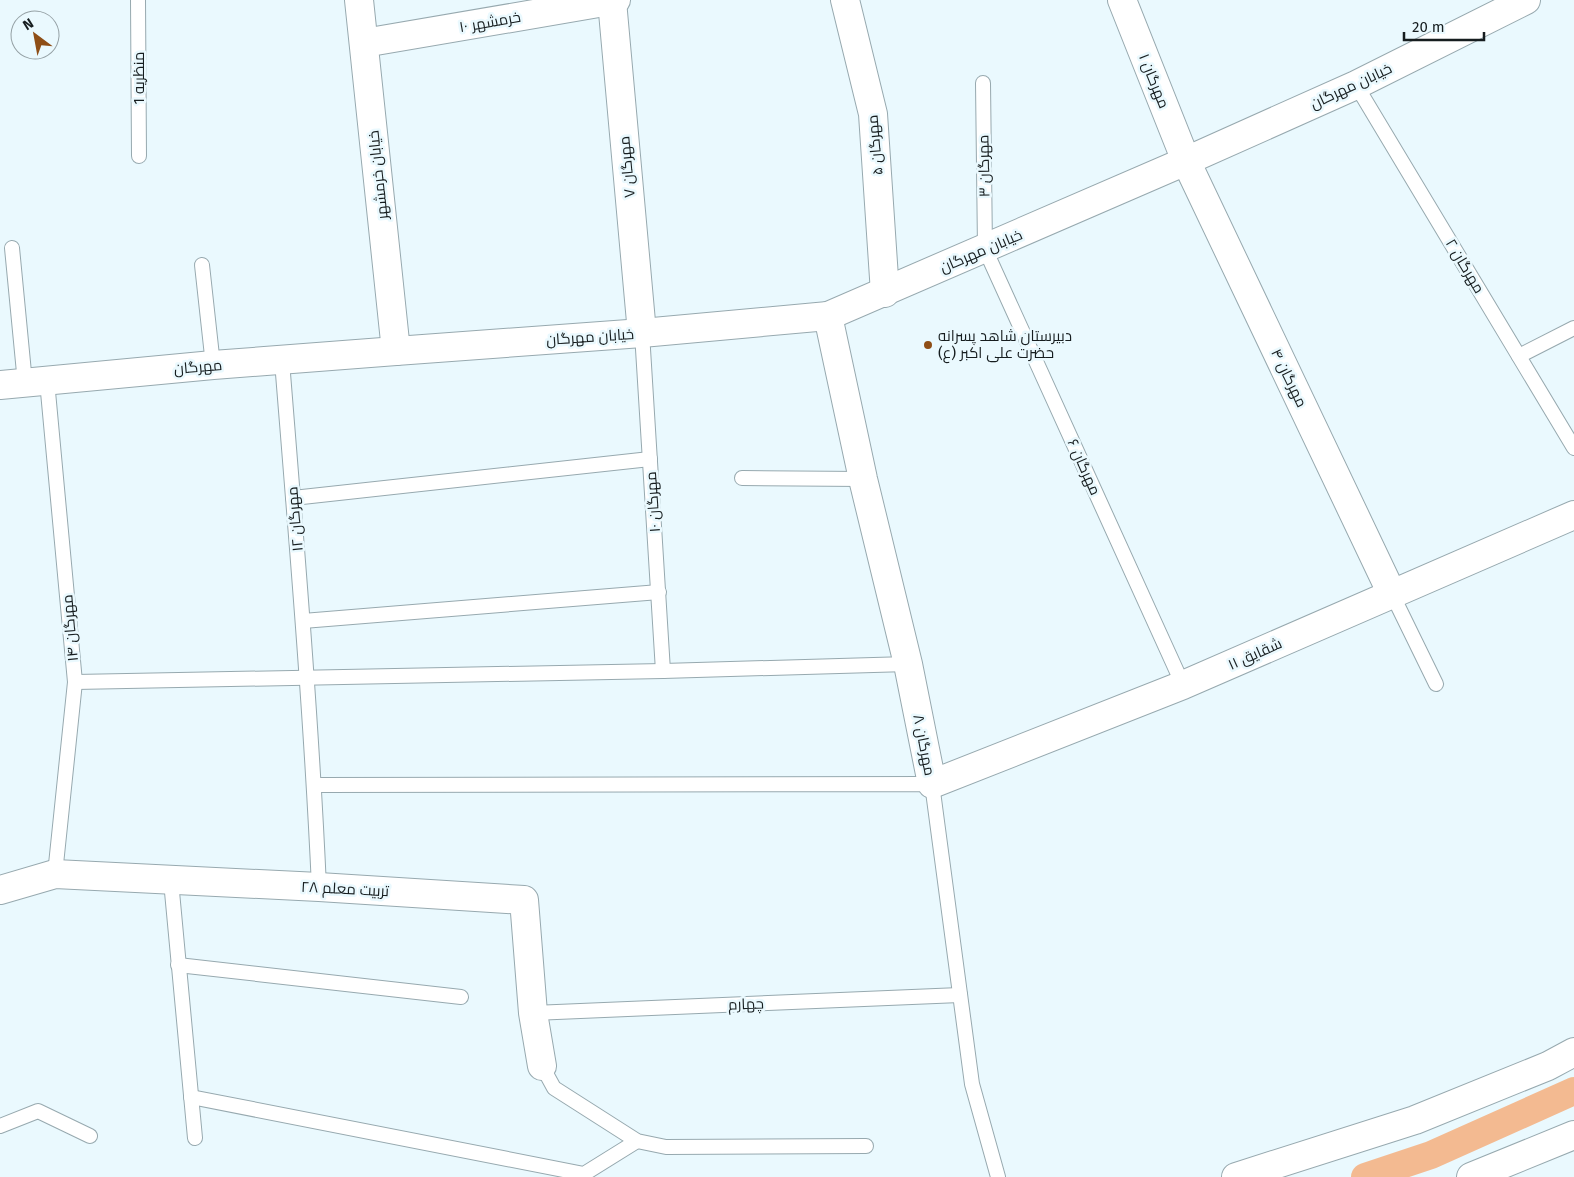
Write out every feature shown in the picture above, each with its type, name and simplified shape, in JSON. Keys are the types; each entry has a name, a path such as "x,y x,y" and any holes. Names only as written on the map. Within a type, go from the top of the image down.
{"street":[{"name":"خیابان خرمشهر","path":"359,0 396,351"},
{"name":"خرمشهر ۱۰","path":"364,43 614,0"},
{"name":"مهرگان ۷","path":"614,0 642,333"},
{"name":"مهرگان ۵","path":"845,0 873,114 885,292"},
{"name":"مهرگان ۱","path":"1122,0 1186,161"},
{"name":"خیابان مهرگان","path":"396,351 642,333 828,316 985,249 1356,85 1526,0"},
{"name":"مهرگان ۴","path":"1186,161 1392,594"},
{"name":"مهرگان ۸","path":"828,316 863,479 908,664 932,784"},
{"name":"مهرگان","path":"24,383 213,365 396,351"},
{"name":"شقایق ۱۱","path":"932,784 1183,685 1392,594 1573,519"},
{"name":"تربیت معلم ۲۸","path":"0,890 55,874 319,887 524,900 532,1013 542,1066"},
{"path":"1236,1177 1415,1120 1548,1066 1574,1052"},
{"path":"1471,1177 1574,1135"}],"lane":[{"name":"منظریه 1","path":"138,0 139,156"},
{"name":"مهرگان ۳","path":"983,83 985,249"},
{"name":"مهرگان ۲","path":"1356,85 1574,448"},
{"name":"مهرگان ۱۴","path":"12,248 24,383 75,682 55,874"},
{"name":"مهرگان ۶","path":"985,249 1183,685"},
{"path":"202,265 213,365"},
{"path":"1519,356 1574,328"},
{"name":"مهرگان ۱۰","path":"642,333 664,671"},
{"name":"مهرگان ۱۲","path":"282,361 315,785 319,887"},
{"path":"293,498 650,459"},
{"path":"742,478 863,479"},
{"path":"303,620 659,592"},
{"path":"1392,594 1436,684"},
{"path":"75,682 664,671 908,664"},
{"path":"315,785 932,784"},
{"name":"مهرگان ۸","path":"932,784 972,1084 998,1177"},
{"path":"171,881 195,1138"},
{"path":"178,965 461,997"},
{"name":"چهارم","path":"532,1013 960,995"},
{"path":"542,1066 554,1088 637,1141 666,1147 866,1146"},
{"path":"191,1096 584,1174 637,1141"},
{"path":"0,1126 38,1111 90,1136"}],"waterway":[{"path":"1365,1177 1431,1155 1574,1091"}],"place":[{"name":"دبیرستان شاهد پسرانه حضرت علی اکبر (ع)","path":"928,345"}]}
